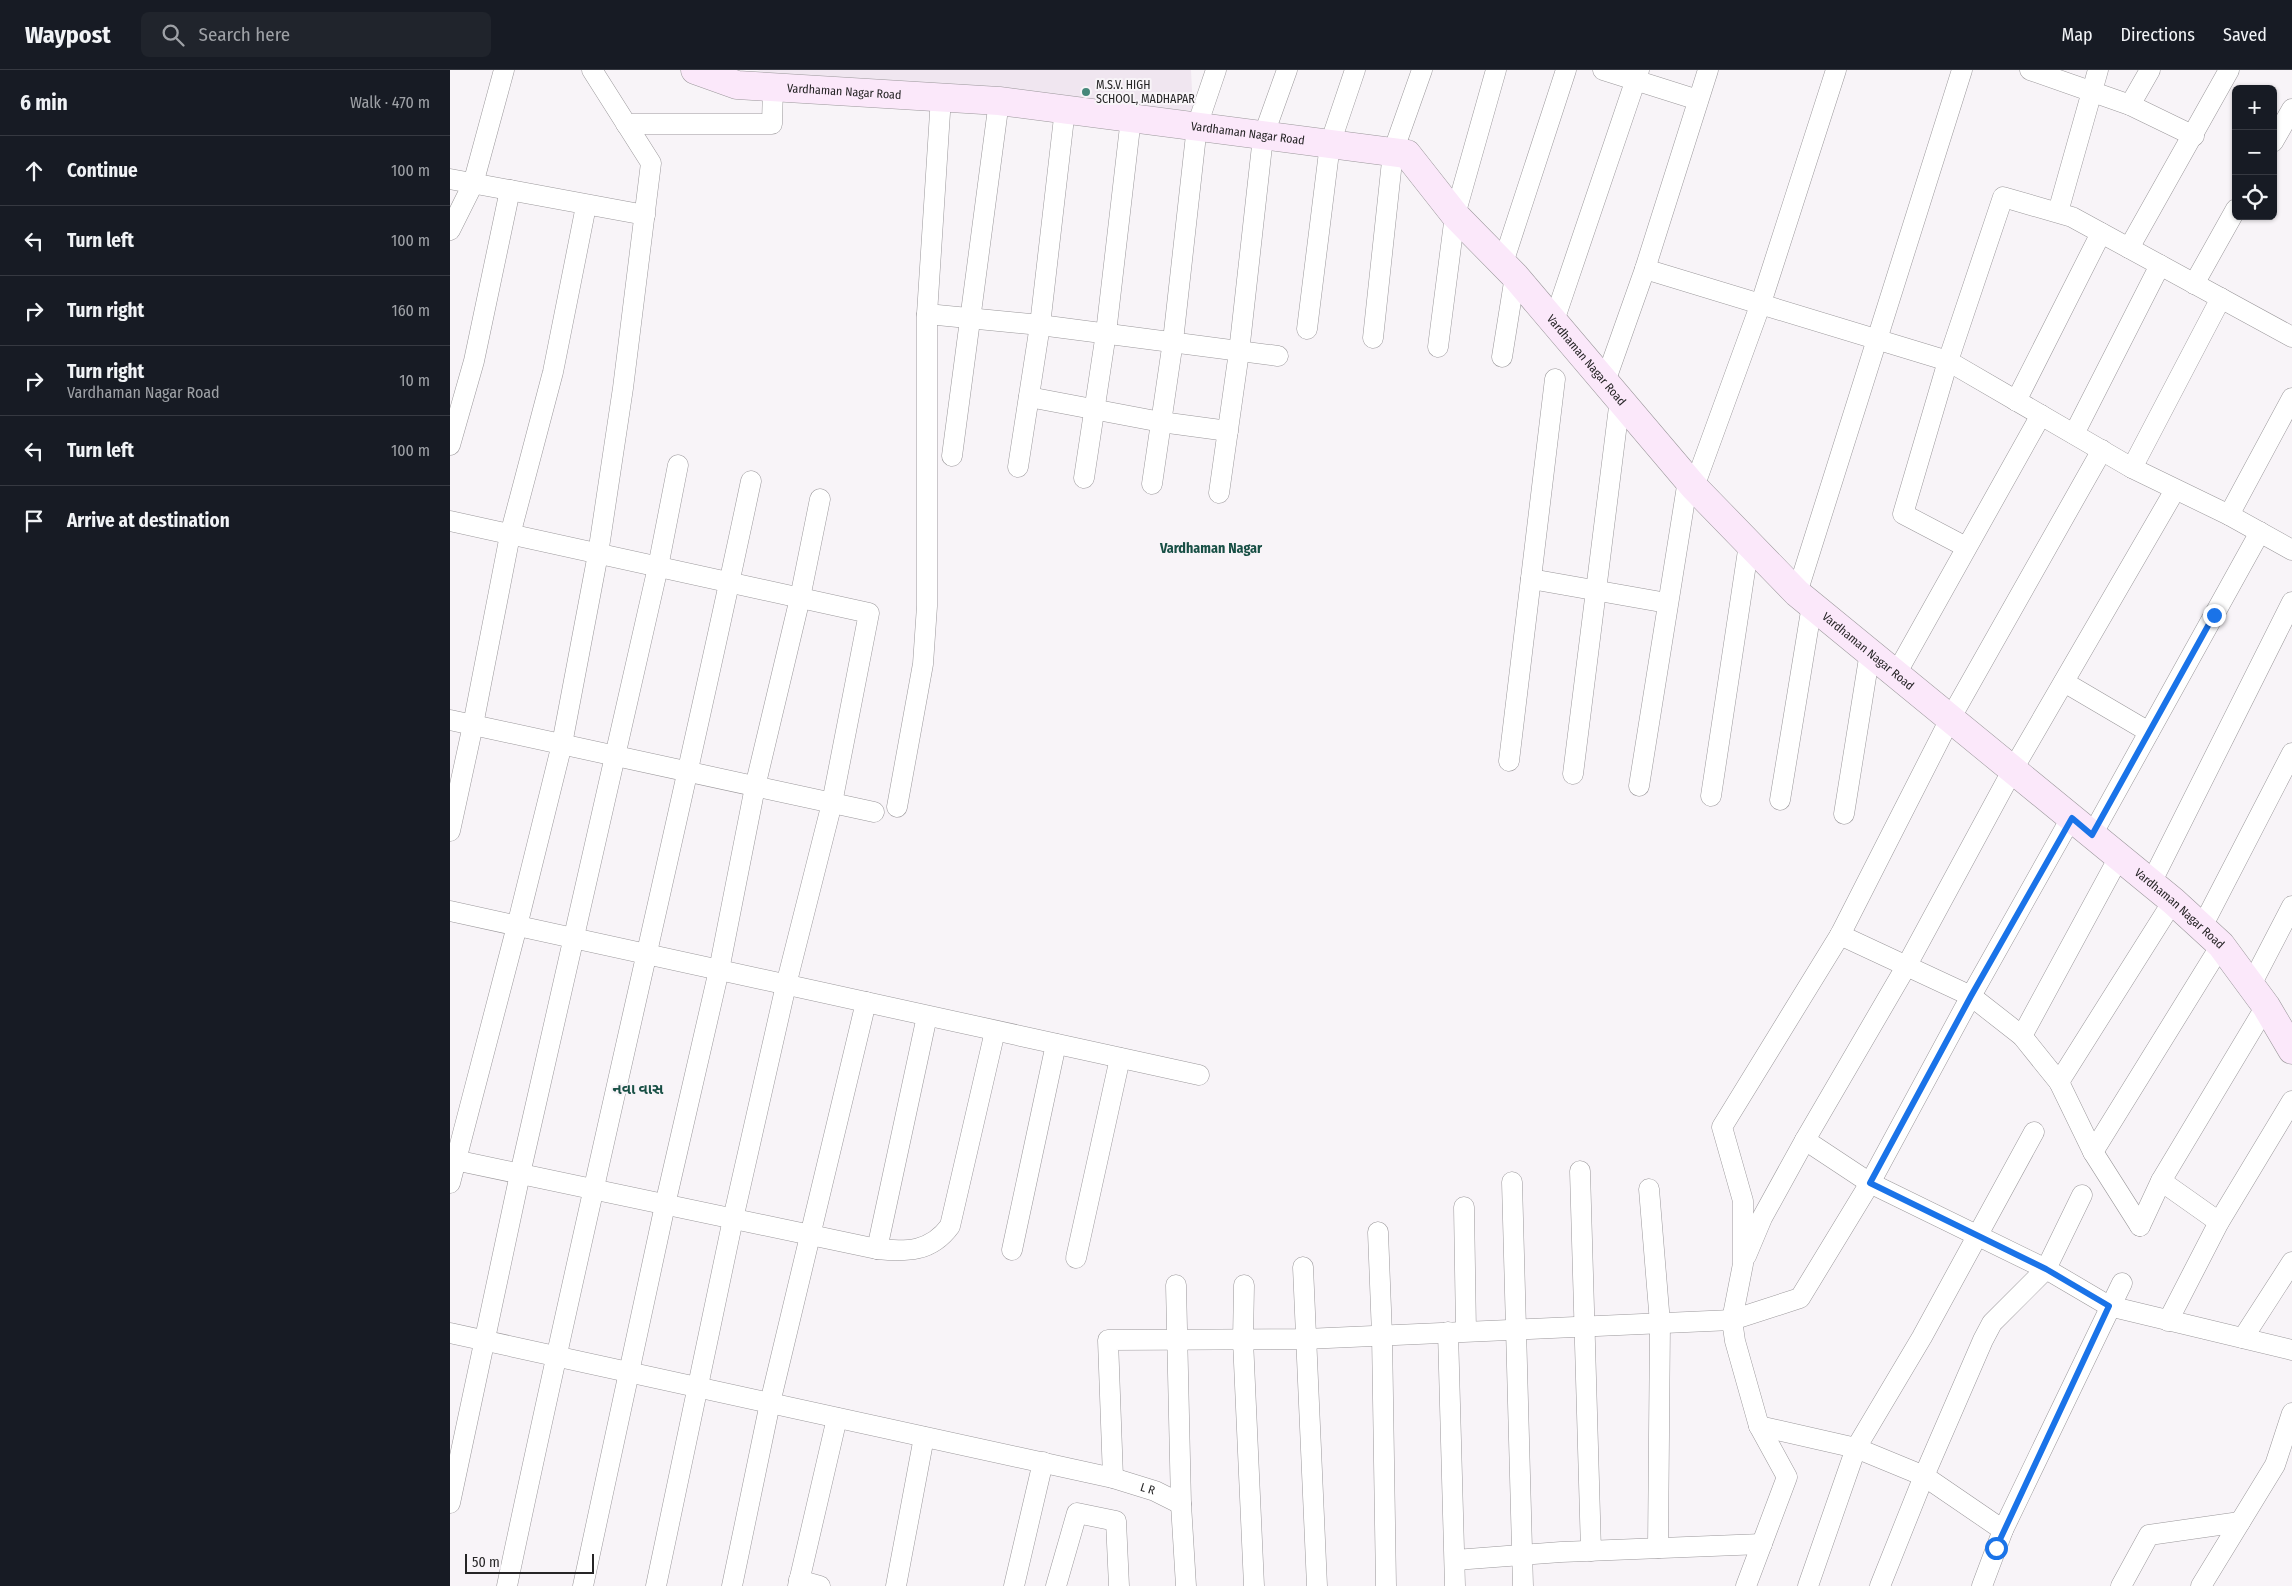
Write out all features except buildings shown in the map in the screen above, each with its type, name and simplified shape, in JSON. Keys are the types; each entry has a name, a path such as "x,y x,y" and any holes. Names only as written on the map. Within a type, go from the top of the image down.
{"street":[{"path":"450,230 473,184 504,70"},
{"path":"450,1183 453,1160 517,926 562,744 598,554 623,388 651,163 592,70"},
{"name":"Vardhaman Nagar Road","path":"695,70 737,85 999,101 1131,118 1200,117 1263,137 1407,154 1455,215 1509,270 1691,483 1749,544 1804,599 2173,901 2211,936 2258,996 2292,1050"},
{"name":"Vardhaman Nagar Road","path":"1200,70 1200,117"},
{"path":"1152,484 1173,341 1200,117 1216,70"},
{"path":"1219,493 1239,352 1263,137 1287,70"},
{"path":"1307,329 1330,144 1355,70"},
{"path":"1373,338 1393,152 1422,70"},
{"path":"1438,347 1455,215 1496,70"},
{"path":"1502,357 1509,270 1566,70"},
{"path":"1603,70 1637,75 1698,100"},
{"path":"1573,774 1596,589 1612,391 1645,269 1708,70"},
{"path":"1639,786 1667,603 1691,483 1761,303 1836,70"},
{"path":"1780,800 1804,599 1878,339 1962,70"},
{"path":"2030,70 2130,105 2194,136"},
{"path":"2058,212 2098,70"},
{"path":"2130,105 2150,70"},
{"path":"2129,248 2194,136 2229,70"},
{"path":"1554,321 1637,75"},
{"path":"626,124 772,124 773,87"},
{"path":"897,807 924,664 927,606 926,314 941,97"},
{"path":"952,456 972,318 999,101"},
{"path":"1018,467 1040,325 1065,109"},
{"path":"2277,135 2292,109"},
{"path":"1084,478 1106,333 1131,118"},
{"path":"450,180 586,206 645,215"},
{"path":"450,445 474,361 510,190"},
{"path":"1966,547 1903,514 1948,361 2003,197 2058,212 2101,233 2292,337"},
{"path":"450,831 474,725 510,535 553,372 586,206"},
{"path":"2194,284 2232,216"},
{"path":"2016,401 2101,233"},
{"path":"2074,434 2160,265"},
{"path":"1645,269 1948,361 2132,468 2260,532 2290,544"},
{"path":"2132,468 2220,298"},
{"path":"926,314 1040,325 1278,356"},
{"path":"1509,761 1555,379"},
{"path":"1029,397 1161,422 1228,431"},
{"path":"2229,515 2292,398"},
{"path":"1896,674 2041,415"},
{"path":"1746,1586 1787,1477 1759,1426 1735,1341 1732,1320 1743,1264 1743,1201 1722,1127 1840,935 1950,719 2102,450"},
{"path":"450,1503 483,1341 658,567 678,465"},
{"path":"507,1586 555,1356 647,954 751,481"},
{"path":"1743,1264 1762,1218 1805,1140 1907,966 2012,771 2174,490"},
{"path":"583,1586 665,1205 719,970 756,786 800,598 820,499"},
{"path":"450,521 869,613 832,803 786,985 733,1219 656,1586"},
{"path":"1113,1478 1108,1340 1305,1339 1732,1320 1800,1298 1870,1183 1971,996 2082,826 2149,732 2260,532"},
{"path":"1711,796 1749,544"},
{"path":"1531,579 1667,603"},
{"path":"2151,883 2292,602"},
{"path":"1844,814 1870,652"},
{"path":"2064,682 2149,732"},
{"path":"450,720 874,812"},
{"path":"2092,1152 2211,936 2292,753"},
{"path":"2022,1036 2118,857"},
{"path":"2059,1082 2173,901"},
{"path":"1840,935 1971,996 2022,1036 2059,1082 2092,1152 2140,1226 2258,996 2292,906"},
{"path":"450,911 1199,1075"},
{"path":"732,1586 770,1403 866,1002"},
{"path":"877,1249 927,1016"},
{"path":"453,1160 877,1249 905,1252 923,1249 936,1242 950,1226 994,1031"},
{"path":"1012,1250 1056,1044"},
{"path":"1076,1258 1120,1058"},
{"path":"2168,1321 2219,1222 2292,1101"},
{"path":"1808,1586 1856,1448 1922,1337 2034,1132"},
{"path":"1805,1140 1870,1183 2046,1269 2109,1306 2292,1350"},
{"path":"1580,1171 1591,1551"},
{"path":"2162,1181 2219,1222"},
{"path":"1512,1182 1523,1586"},
{"path":"1649,1189 1660,1323 1658,1548"},
{"path":"1880,1586 1924,1476 1992,1323 2046,1269 2082,1195"},
{"path":"1455,1586 1457,1332 1464,1207"},
{"path":"1378,1232 1382,1335 1386,1586"},
{"path":"2242,1338 2292,1262"},
{"path":"1303,1267 1317,1586"},
{"path":"1982,1586 2003,1530 2109,1306 2122,1283"},
{"path":"1176,1285 1181,1504 1186,1586"},
{"path":"1244,1285 1243,1340 1254,1586"},
{"name":"L R","path":"450,1334 1113,1478 1155,1491 1181,1504"},
{"path":"2201,1586 2240,1522 2283,1464 2292,1412"},
{"path":"820,1586 798,1583 838,1418"},
{"path":"1759,1426 1856,1448 1924,1476 2003,1530"},
{"path":"896,1586 924,1437"},
{"path":"1014,1586 1043,1462"},
{"path":"1056,1586 1077,1513 1116,1521 1119,1586"},
{"path":"2121,1586 2148,1535 2240,1522"},
{"path":"1455,1560 1591,1551 1762,1544"}],"shaded area":[{"name":"M.S.V. HIGH SCHOOL, MADHAPAR","path":"757,70 1191,70 1193,111 766,73"}],"place":[{"name":"M.S.V. HIGH SCHOOL, MADHAPAR","path":"1086,92"}],"district":[{"name":"Vardhaman Nagar","path":"1211,548"},
{"name":"નવા વાસ","path":"638,1089"}],"route":[{"path":"1996,1548 2109,1306 2046,1269 1870,1183 1971,996 2072,818 2092,835 2214,615"}]}
